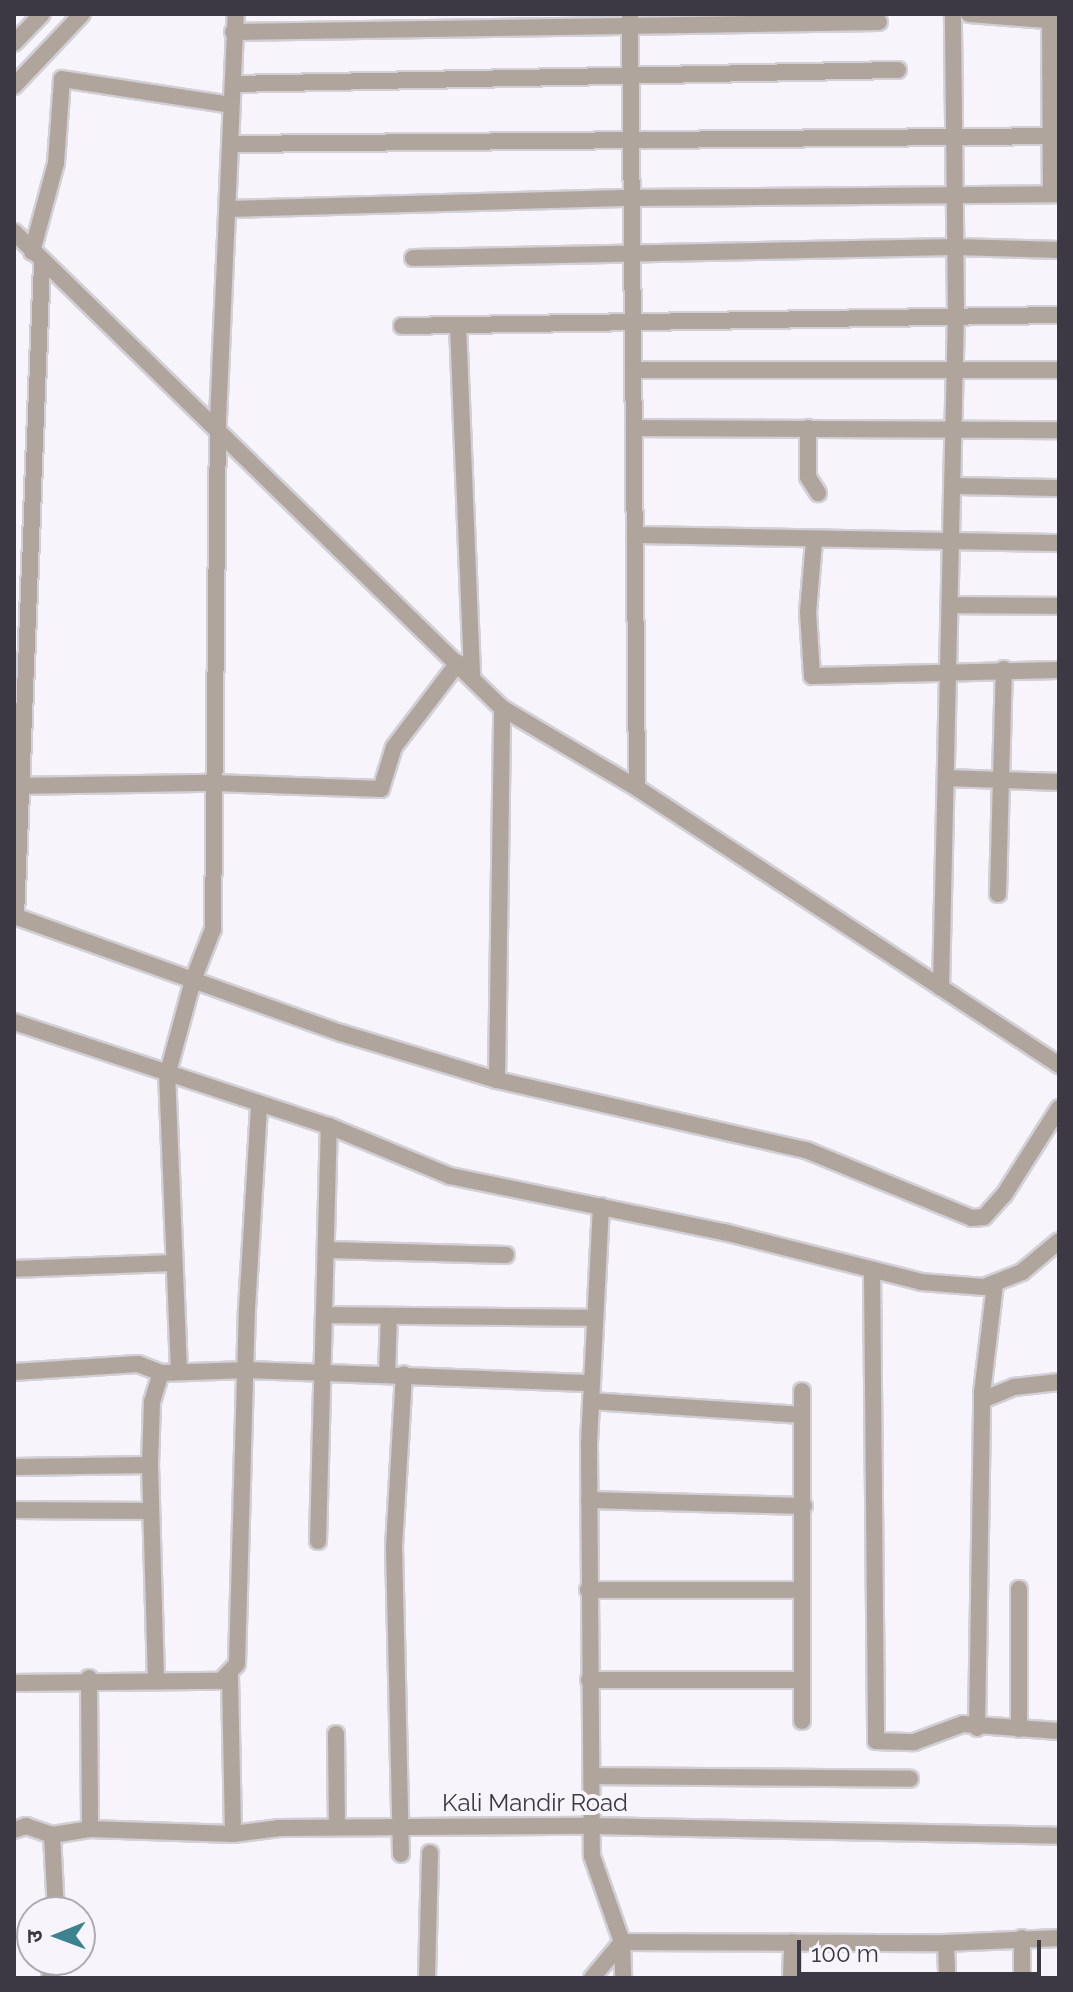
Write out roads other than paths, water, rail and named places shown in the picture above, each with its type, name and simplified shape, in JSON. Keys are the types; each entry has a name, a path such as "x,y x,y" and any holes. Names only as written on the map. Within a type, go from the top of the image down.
{"street":[{"path":"14,43 42,14"},
{"path":"14,86 82,14"},
{"path":"179,1371 171,1263 167,1076 193,980 213,929 219,427 236,14"},
{"path":"941,988 956,313 952,193 955,137 953,14"},
{"path":"228,209 632,198 1055,194 1054,21 969,14"},
{"path":"234,32 630,20 879,22"},
{"path":"630,20 637,788"},
{"path":"233,84 631,80 898,70"},
{"path":"231,105 62,79 56,163 37,258 33,509 18,786 15,917 341,1033 497,1080 806,1150 972,1218 984,1217 998,1203 1059,1108"},
{"path":"231,144 1055,136"},
{"path":"14,232 37,258 219,427 502,708 637,788 1059,1065"},
{"path":"413,258 632,257 956,247 1059,250"},
{"path":"402,326 633,325 956,313 1059,315"},
{"path":"458,325 472,677"},
{"path":"633,370 1059,370"},
{"path":"634,428 954,427 1059,430"},
{"path":"808,428 808,477 818,493"},
{"path":"953,486 1059,488"},
{"path":"14,509 33,509"},
{"path":"635,535 951,545 1059,543"},
{"path":"814,541 808,612 812,676 947,676 948,669"},
{"path":"950,605 1059,606"},
{"path":"18,786 214,783 381,789 394,747 458,663"},
{"path":"948,669 1059,670"},
{"path":"998,894 1004,669"},
{"path":"497,1080 502,708"},
{"path":"946,778 1059,782"},
{"path":"14,1022 167,1076 329,1126 450,1176 601,1206 956,1288 995,1284 1022,1272 1059,1241"},
{"path":"233,1834 230,1676 238,1652 259,1106"},
{"path":"318,1541 329,1250 329,1126"},
{"path":"601,1206 589,1500 592,1856 622,1942 623,1978"},
{"path":"329,1250 506,1255"},
{"path":"14,1269 171,1263"},
{"path":"872,1270 876,1741 914,1742 963,1724 977,1728 1059,1731"},
{"path":"977,1728 982,1400 995,1284"},
{"path":"326,1315 595,1318"},
{"path":"389,1316 395,1374 394,1547 401,1854"},
{"path":"14,1372 138,1364 161,1373 248,1370 592,1383"},
{"path":"156,1680 150,1465 152,1402 161,1373"},
{"path":"982,1400 1014,1387 1059,1382"},
{"path":"802,1391 802,1721"},
{"path":"591,1401 802,1415"},
{"path":"14,1467 150,1465"},
{"path":"589,1500 804,1506"},
{"path":"14,1509 150,1511"},
{"path":"1019,1589 1019,1729"},
{"path":"588,1590 800,1590"},
{"path":"14,1683 89,1678 221,1681 230,1676"},
{"path":"89,1678 90,1829"},
{"path":"589,1680 802,1680"},
{"path":"336,1734 337,1827"},
{"path":"593,1776 910,1779"},
{"name":"Kali Mandir Road","path":"14,1830 26,1826 52,1835 90,1829 233,1834 337,1827 594,1826 1059,1836"},
{"path":"52,1835 55,1896"},
{"path":"427,1978 430,1853"},
{"path":"1022,1938 1022,1978"},
{"path":"622,1942 946,1943 1059,1938"},
{"path":"592,1978 622,1942"},
{"path":"791,1978 792,1942"},
{"path":"946,1943 947,1978"}]}
